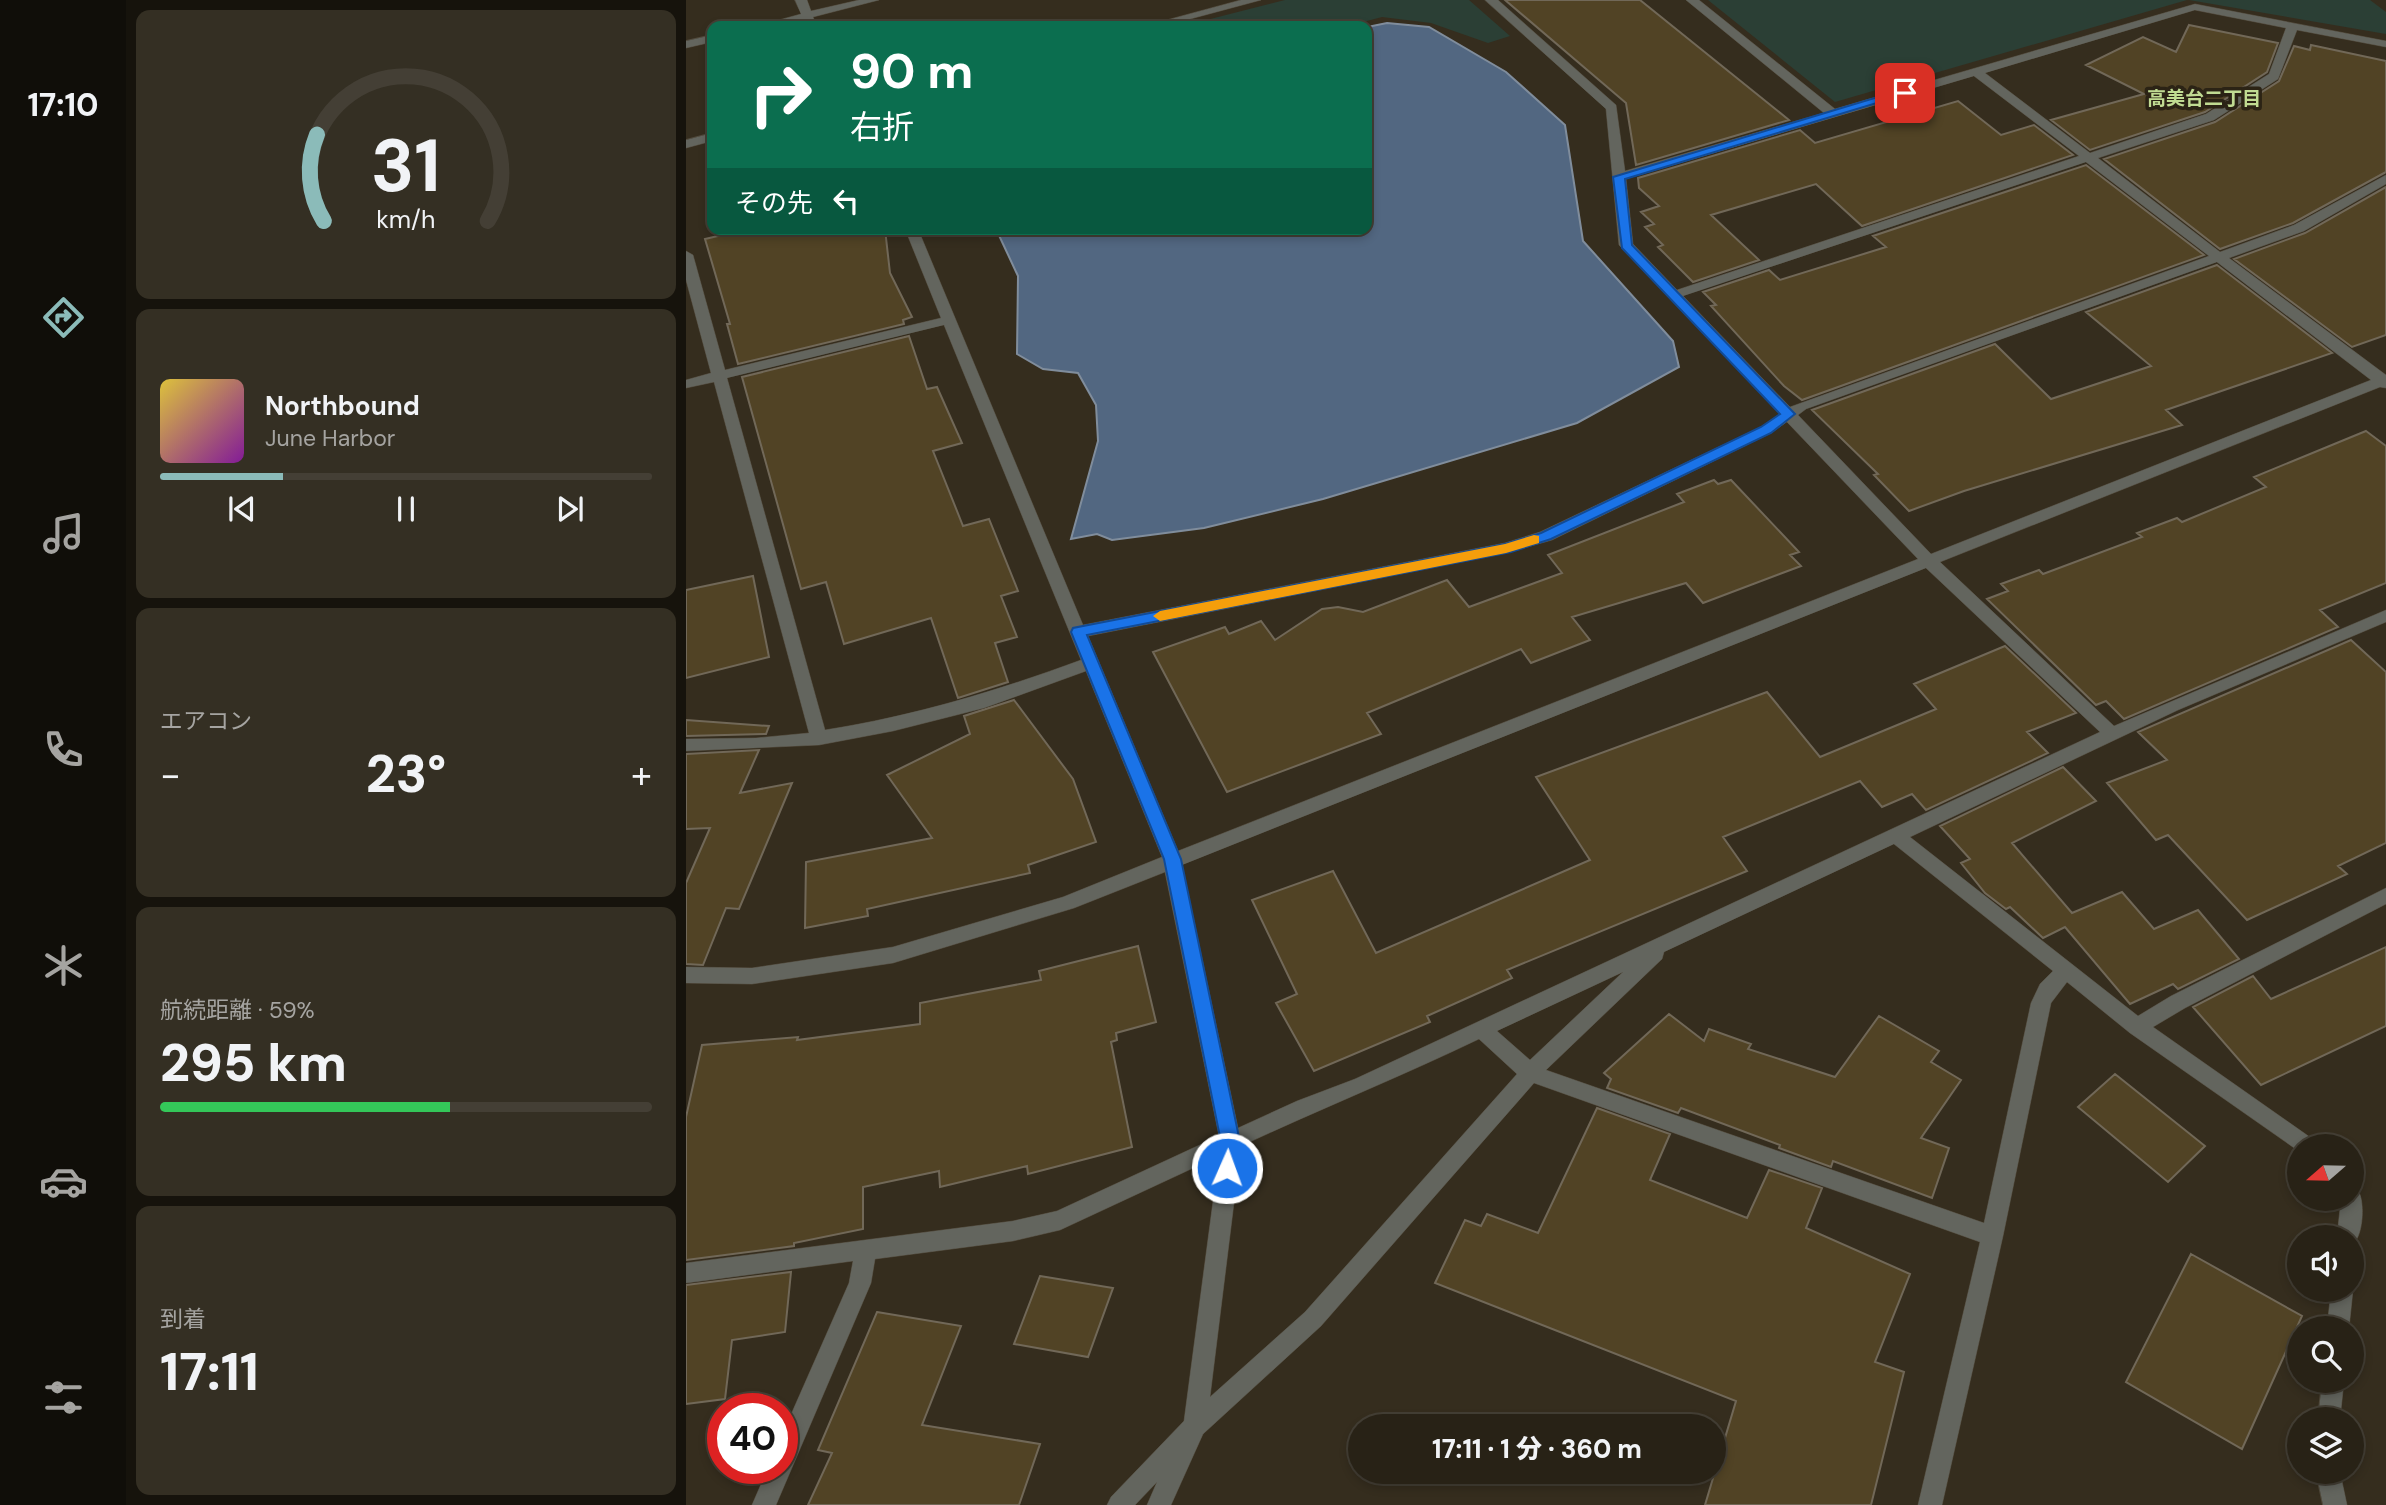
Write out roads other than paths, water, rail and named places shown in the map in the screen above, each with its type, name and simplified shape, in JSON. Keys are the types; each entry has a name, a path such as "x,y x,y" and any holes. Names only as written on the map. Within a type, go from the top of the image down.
{"street":[{"path":"801,0 808,21 873,0"},
{"path":"1171,21 1255,0"},
{"path":"1491,0 1612,108 1626,245 1928,560 2112,734"},
{"path":"1692,0 1833,114"},
{"path":"1619,177 2195,7 2386,44"},
{"path":"1674,295 2210,117 2274,76 2293,25"},
{"path":"686,45 707,39"},
{"path":"1976,72 2384,381"},
{"path":"686,144 707,138"},
{"path":"1078,632 1520,544 1546,536 1766,430 1801,405 2300,228 2386,179"},
{"path":"914,235 1172,859 1231,1142 1195,1426 1159,1505"},
{"path":"686,255 819,739"},
{"path":"686,384 948,320"},
{"path":"686,975 752,975 893,954 1066,902 2384,381"},
{"path":"686,1273 1013,1231 1059,1220 1481,1029 2112,734 2386,616"},
{"path":"686,745 754,746 819,739 961,708 1092,662"},
{"path":"1896,836 2137,1027 2290,1134"},
{"path":"2137,1027 2178,1002 2386,895"},
{"path":"1119,1505 1195,1426 1313,1319 1530,1073 1664,944"},
{"path":"1930,1505 1992,1236 2041,1003 2047,990 2065,971"},
{"path":"1481,1029 1530,1073 1992,1236"},
{"path":"798,1426 860,1283 866,1250"},
{"path":"764,1505 773,1484"},
{"path":"2331,1484 2335,1505"}],"water":[{"path":"1387,23 1429,27 1506,72 1565,125 1583,241 1673,341 1679,367 1577,423 1323,499 1204,528 1112,540 1097,534 1071,539 1098,441 1096,405 1078,373 1043,369 1017,354 1018,276 999,235 1372,235 1372,26"}],"district":[{"name":"高美台二丁目","path":"2204,98"}]}
